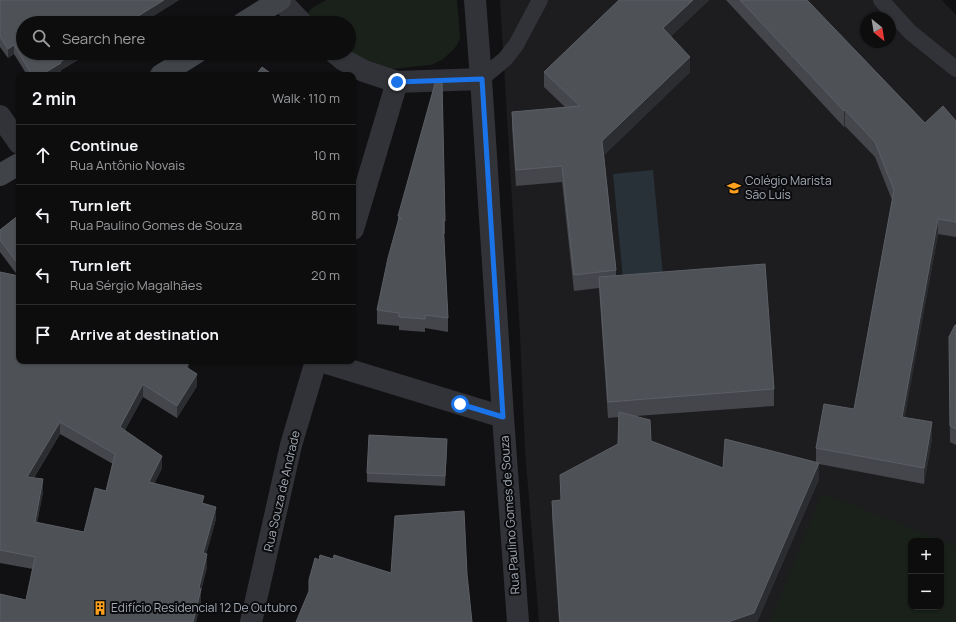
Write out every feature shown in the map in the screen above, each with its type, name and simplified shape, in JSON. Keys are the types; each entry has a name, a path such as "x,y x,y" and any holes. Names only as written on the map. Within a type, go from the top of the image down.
{"main road":[{"path":"254,16 280,0"},
{"path":"166,72 185,60"},
{"path":"0,175 16,166"}],"street":[{"path":"280,0 295,16"},
{"name":"Rua Paulino Gomes de Souza","path":"475,0 482,79 503,417 518,622"},
{"path":"344,60 364,71 397,82 482,79"},
{"path":"356,219 397,82"},
{"path":"0,116 16,139"},
{"name":"Rua Souza de Andrade","path":"251,622 291,445 315,364"},
{"path":"330,364 503,417"}],"lane":[{"path":"482,79 505,59 516,45 540,0"},
{"path":"881,0 910,32 956,69"}],"shaded area":[{"path":"326,0 457,0 460,38 454,49 442,60 431,65 384,70 356,56 356,16 309,16 309,11"},
{"name":"Colégio Marista São Luís","path":"500,0 942,0 956,15 956,622 539,622 525,450 520,334"},
{"path":"653,170 663,275 623,279 613,174"},
{"path":"822,493 936,538 908,538 908,610 944,610 944,541 956,546 956,622 770,622"}],"building":[{"path":"0,0 164,0 138,16 16,16 16,48 14,45 8,49 0,37 0,23 2,22 0,20"},
{"path":"619,0 693,0 663,28 690,57 602,141 616,270 574,275 562,166 516,170 512,112 580,106 544,72"},
{"path":"740,0 807,0 925,123 943,106 956,121 956,222 938,219 902,417 932,422 924,468 816,448 824,404 854,409 894,190 875,142"},
{"path":"23,60 63,60 46,72 30,72"},
{"path":"262,67 269,72 258,72"},
{"path":"436,80 442,80 445,221 443,221 448,318 425,315 425,319 399,317 399,313 377,310 388,258 399,218 402,219 398,216"},
{"path":"16,217 16,261 0,240 0,230"},
{"path":"765,264 774,389 608,402 599,277"},
{"path":"0,272 16,275 16,364 188,364 186,367 197,374 177,406 143,384 120,427 162,456 149,482 204,496 202,503 216,507 203,553 207,554 193,622 0,622 0,594 26,600 35,557 0,550","holes":["60,422 115,454 106,491 95,488 84,532 35,522 43,479 27,477"]},
{"path":"955,325 956,429 950,426 949,337"},
{"path":"619,412 650,420 651,441 723,468 725,439 819,463 754,613 728,622 560,622 552,501 561,500 560,475 618,444"},
{"path":"369,435 447,439 445,476 367,473"},
{"path":"464,511 467,574 472,622 296,622 309,591 309,580 315,558 319,560 320,555 333,559 334,555 391,573 395,516"}],"place":[{"name":"Colégio Marista São Luís","path":"734,188"},
{"name":"Edifício Residencial 12 De Outubro","path":"100,608"}],"route":[{"path":"397,82 482,79 503,417 460,404"}]}
